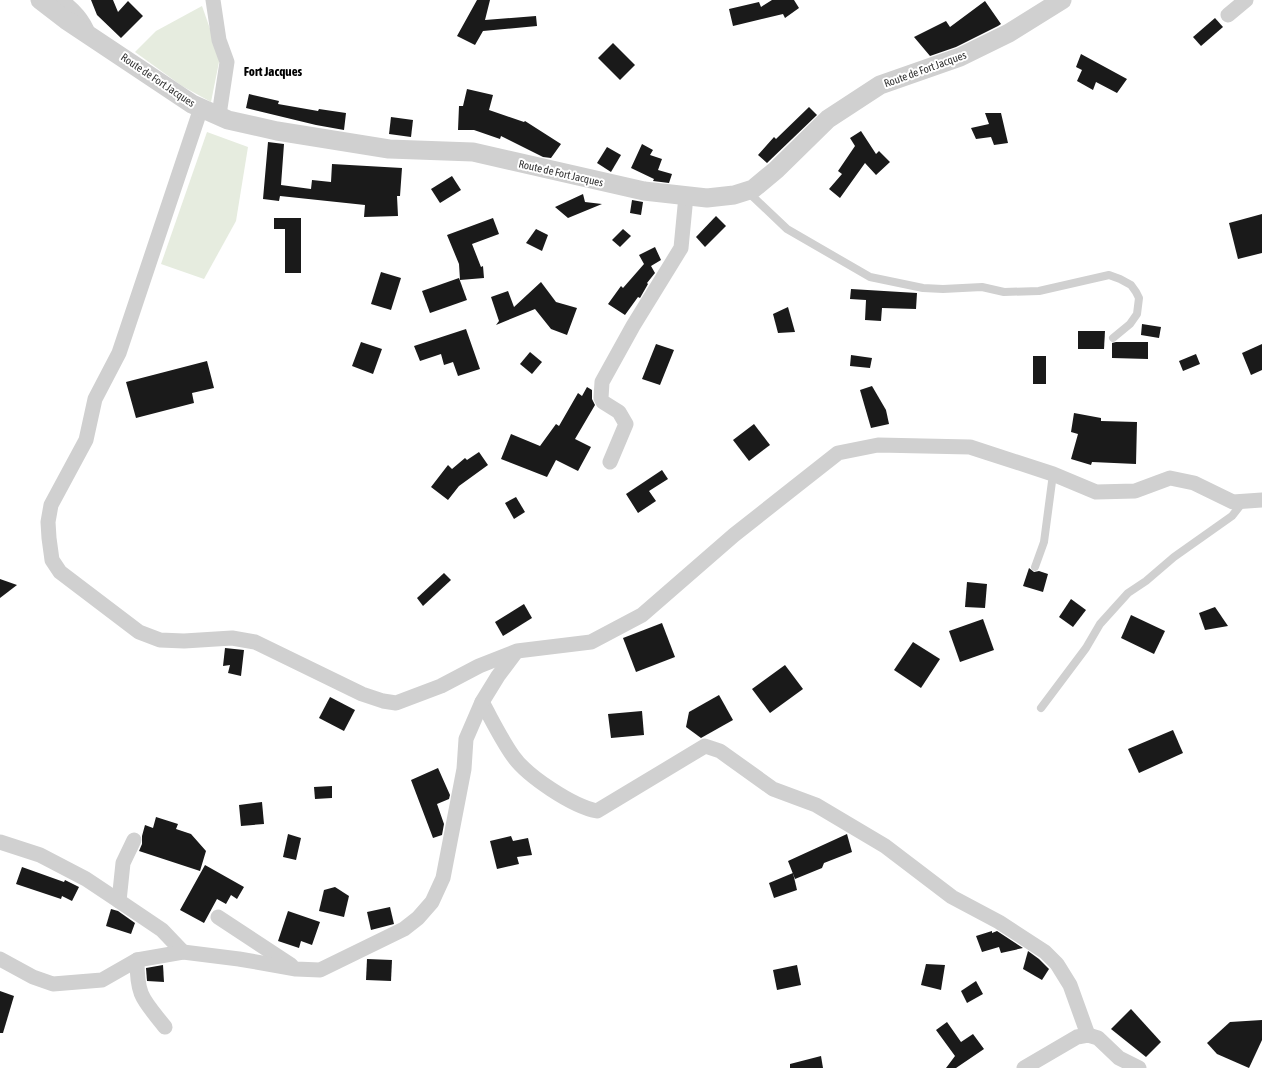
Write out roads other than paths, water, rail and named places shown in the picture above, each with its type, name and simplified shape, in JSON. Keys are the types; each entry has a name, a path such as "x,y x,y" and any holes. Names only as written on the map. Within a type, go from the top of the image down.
{"street":[{"name":"Route de Fort Jacques","path":"40,0 89,35 192,104 228,120 277,131 389,149 473,152 644,191 706,198 734,195 753,189 776,170 828,119 880,85 960,57 1009,33 1062,0"},
{"path":"61,0 74,10 84,23 89,35"},
{"path":"213,0 219,40 227,62 210,112 119,353 95,399 86,440 52,505 48,530 52,560 60,572 140,632 160,640 184,641 232,638 255,642 362,694 383,701 396,702 441,686 479,666 517,652 591,642 642,615 734,535 838,453 878,445 970,447 1053,474 1096,492 1134,491 1170,478 1194,483 1233,502 1262,500"},
{"path":"1228,15 1246,0"},
{"path":"610,462 626,424 619,412 603,402 600,398 602,382 632,326 681,248 686,196"},
{"path":"0,959 33,977 53,984 102,980 137,960 183,952 239,959 296,969 320,970 404,929 418,918 432,902 443,878 464,769 466,739 482,702 498,676 517,652"},
{"path":"482,702 513,757 535,778 573,803 590,810 597,811 705,746 720,751 773,789 816,805 885,846 952,897 994,919 1045,952 1057,964 1070,985 1088,1035"},
{"path":"119,901 123,863 134,840"},
{"path":"0,842 40,855 86,880 162,930 183,952"},
{"path":"218,917 296,969"},
{"path":"137,960 137,982 141,997 165,1027"},
{"path":"1024,1068 1077,1037 1088,1035 1098,1038 1119,1058 1139,1068"}],"lane":[{"path":"748,191 786,229 870,277 923,288 943,289 982,287 1004,292 1039,291 1109,275 1120,278 1131,285 1139,298 1137,314 1130,324 1113,338"},
{"path":"1035,567 1044,542 1053,474"},
{"path":"1041,708 1086,648 1100,624 1128,593 1146,581 1174,557 1232,516 1243,502"}],"district":[{"name":"Fort Jacques","path":"273,71"}]}
